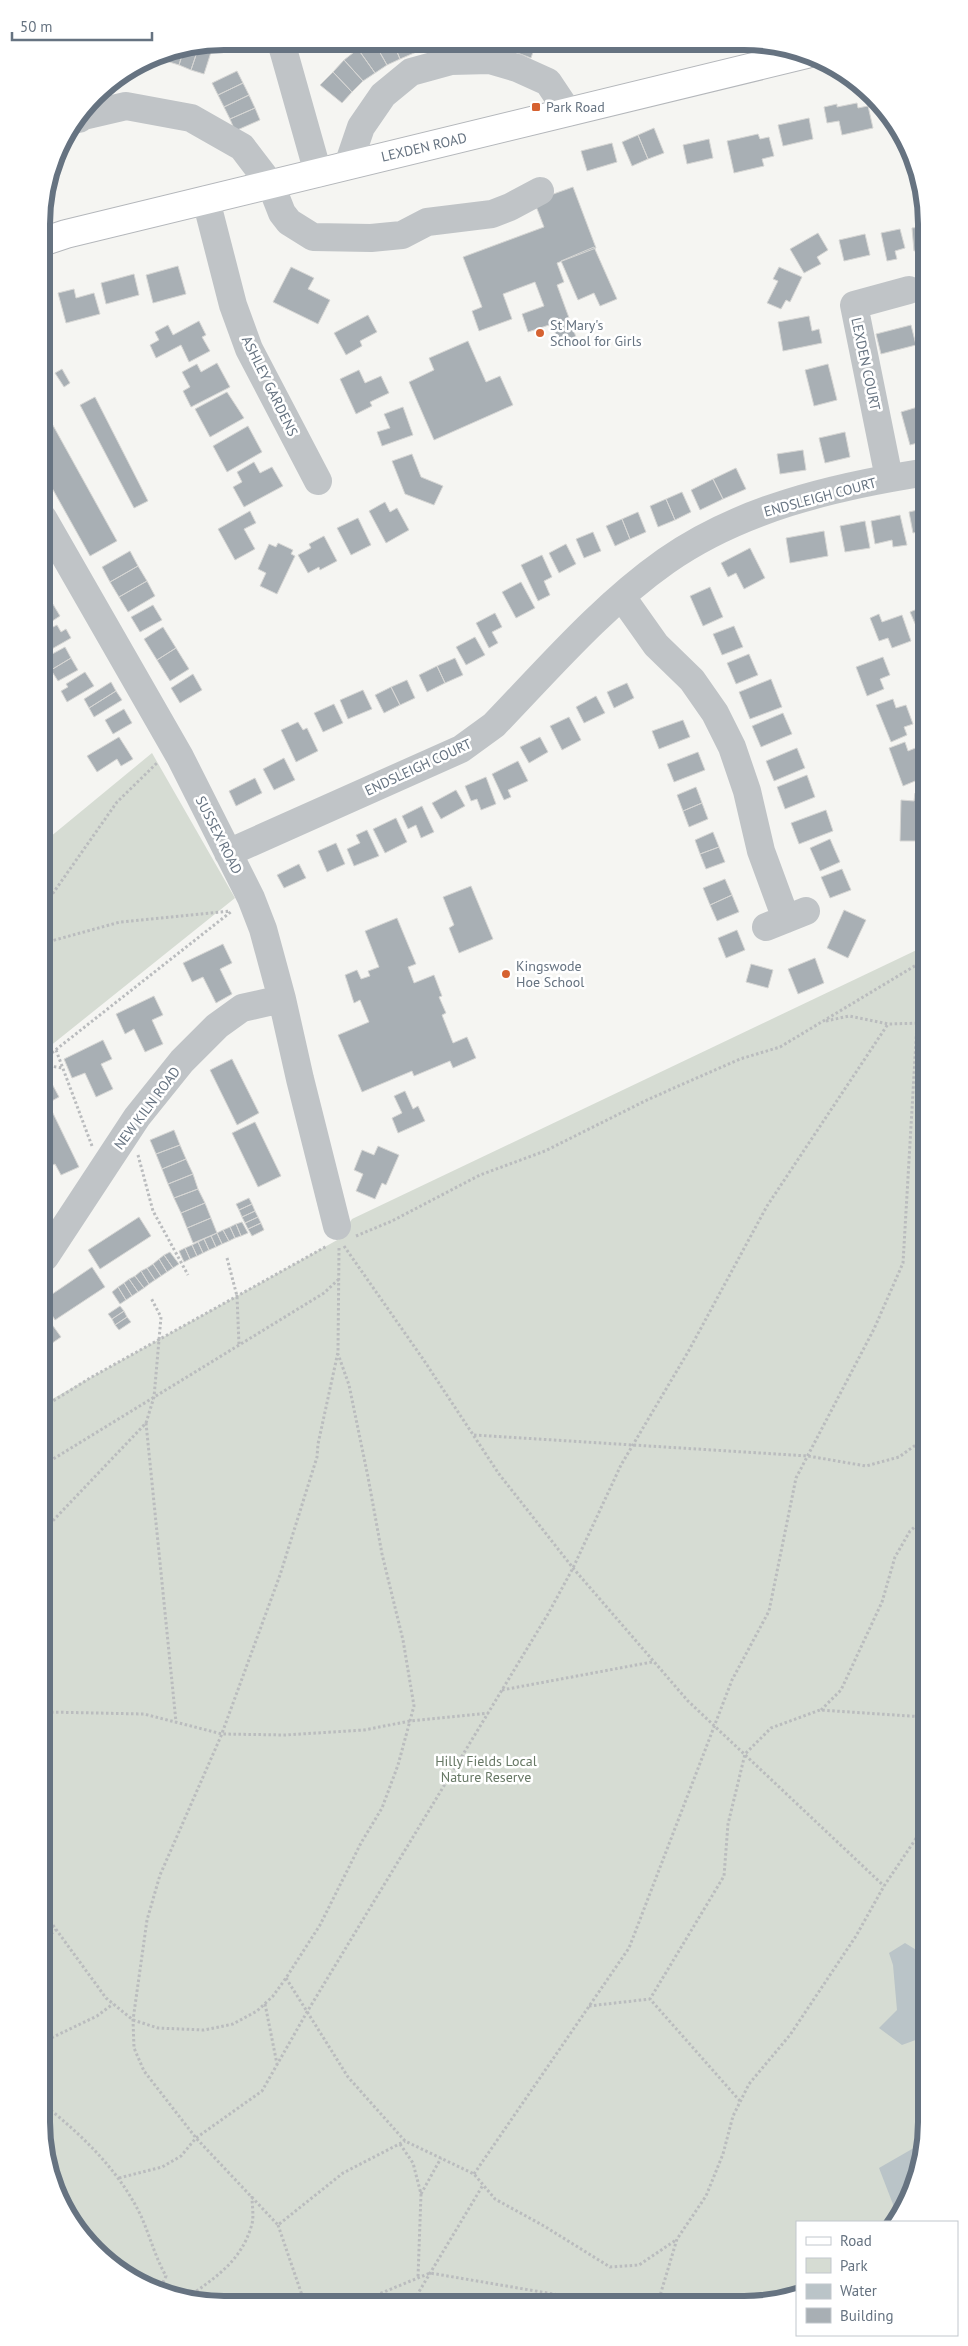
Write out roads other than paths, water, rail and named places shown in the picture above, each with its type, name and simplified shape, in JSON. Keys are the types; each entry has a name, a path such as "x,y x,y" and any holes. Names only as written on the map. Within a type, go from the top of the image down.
{"main road":[{"name":"LEXDEN ROAD","path":"50,239 793,57"}],"street":[{"path":"283,50 318,173"},
{"path":"348,165 360,127 383,95 411,72 451,61 490,60 518,68 548,82 568,112"},
{"path":"89,115 126,106 191,118 242,146 271,185 277,205 288,222 313,237 371,238 402,234 427,222 492,214 540,191"},
{"name":"ASHLEY GARDENS","path":"206,200 233,305 249,349 318,482"},
{"name":"LEXDEN COURT","path":"889,478 854,305 909,290"},
{"name":"ENDSLEIGH COURT","path":"228,853 461,749 478,738 494,725 622,597 666,561 718,532 752,516 787,503 889,478 918,474"},
{"name":"SUSSEX ROAD","path":"50,532 174,746 228,853 241,904 263,929 282,999 315,1183 339,1237"},
{"path":"622,597 656,645 692,680 715,713 732,747 738,764 747,791 761,851 786,919"},
{"name":"NEW KILN ROAD","path":"50,1249 129,1128 182,1061 217,1026 242,1008 282,999"}],"water":[{"path":"905,1943 918,1951 918,2039 902,2045 879,2028 897,2010 893,1965 889,1953"},
{"path":"917,2146 905,2189 895,2209 879,2168"}],"place":[{"name":"Park Road","path":"536,107"},
{"name":"St Mary's School for Girls","path":"540,333"},
{"name":"Kingswode Hoe School","path":"506,974"}],"park label":[{"name":"Hilly Fields Local Nature Reserve","path":"486,1769"}]}
